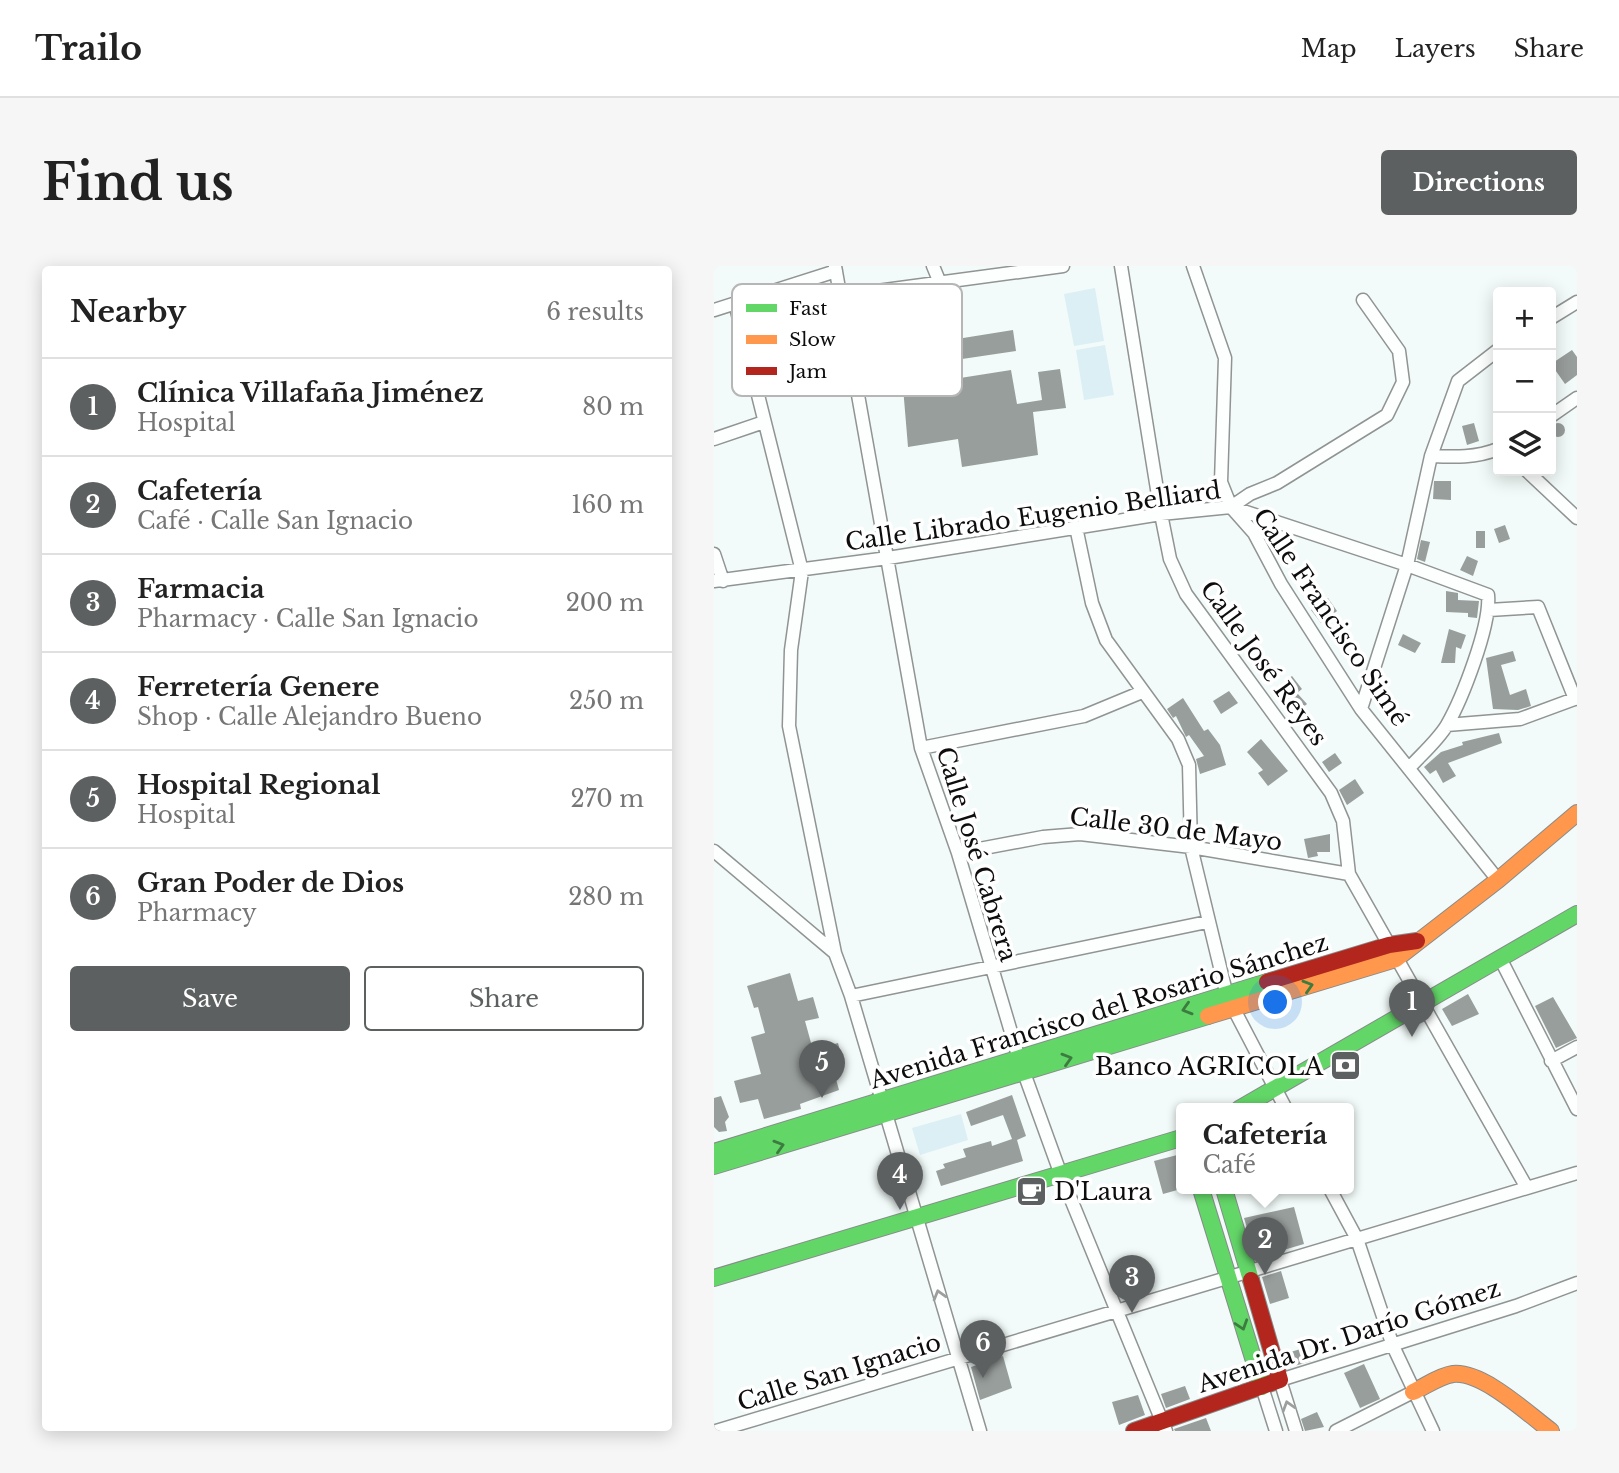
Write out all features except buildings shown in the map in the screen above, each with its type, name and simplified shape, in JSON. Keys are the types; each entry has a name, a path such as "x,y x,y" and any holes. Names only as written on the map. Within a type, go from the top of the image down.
{"main road":[{"name":"Avenida Francisco del Rosario Sánchez","path":"714,1152 883,1107 1392,952 1417,941 1498,880 1577,813"},
{"path":"1250,1103 1577,914"},
{"name":"Avenida Francisco del Rosario Sánchez","path":"714,1166 883,1107"},
{"path":"714,1278 1176,1140"},
{"path":"1202,1194 1262,1387"},
{"path":"1225,1194 1280,1380"},
{"path":"1413,1392 1443,1377 1459,1374 1475,1379 1551,1431"},
{"name":"Avenida Dr. Darío Gómez","path":"1135,1431 1164,1427 1280,1380"}],"street":[{"path":"933,266 940,283"},
{"path":"932,284 1023,269 1063,266"},
{"name":"Calle José Reyes","path":"1121,266 1161,514 1170,559 1185,594 1331,793 1343,821 1349,874 1527,1188"},
{"name":"Calle Francisco Simé","path":"1193,266 1225,358 1221,482 1231,507 1254,533 1281,583 1361,709 1410,766 1498,880"},
{"path":"791,284 836,269"},
{"path":"1231,507 1250,494 1288,477 1387,415 1403,383 1399,351 1363,300"},
{"path":"1556,315 1577,302"},
{"path":"714,310 732,304"},
{"path":"1361,709 1407,565 1431,456 1458,381 1493,354"},
{"path":"758,396 803,571 791,650 789,726 835,953 851,996 980,1431"},
{"name":"Calle José Cabrera","path":"858,396 921,748 958,853 1021,1065 1061,1175 1164,1427"},
{"path":"1555,413 1577,398"},
{"path":"714,439 764,422"},
{"path":"1431,456 1473,456 1493,450"},
{"path":"1532,476 1577,518"},
{"name":"Calle Librado Eugenio Belliard","path":"719,581 803,571 1161,514 1231,507 1407,565 1488,595 1489,610"},
{"path":"1076,527 1092,603 1107,640 1178,739 1189,765 1191,847 1207,922 1230,1003 1283,1103"},
{"path":"714,554 719,581"},
{"path":"1410,766 1447,725 1479,645 1489,610 1538,607 1576,698 1520,719 1447,725"},
{"path":"921,748 1084,716 1142,692"},
{"name":"Calle 30 de Mayo","path":"958,853 1043,837 1080,834 1191,847 1349,874"},
{"path":"714,851 835,953"},
{"path":"851,996 1207,922"},
{"path":"1501,960 1577,1109"},
{"path":"1551,1060 1577,1047"},
{"name":"Calle San Ignacio","path":"716,1431 1577,1173"},
{"path":"1333,1194 1357,1239 1393,1346 1433,1431"},
{"name":"Avenida Dr. Darío Gómez","path":"1280,1380 1516,1306 1577,1283"},
{"path":"1280,1380 1296,1431"},
{"path":"1262,1387 1276,1431"},
{"path":"1336,1431 1413,1392"}],"shaded area":[{"path":"1095,288 1104,341 1074,346 1064,294"},
{"path":"1105,345 1114,395 1084,400 1076,350"},
{"path":"961,1114 968,1140 920,1155 912,1128"}],"traffic: fast":[{"path":"1249,1103 1577,914"},
{"path":"714,1152 1267,982"},
{"path":"714,1166 1208,1016"},
{"path":"714,1278 1176,1139"},
{"path":"1203,1194 1262,1387"},
{"path":"1225,1194 1251,1280"}],"traffic: slow":[{"path":"1208,1016 1396,959 1498,880 1577,813"},
{"path":"1413,1392 1448,1375 1465,1375 1478,1379 1505,1395 1551,1431"}],"traffic: jam":[{"path":"1267,982 1389,945 1417,941"},
{"path":"1134,1431 1280,1380 1251,1280"}],"place":[{"name":"Clínica Villafaña Jiménez","path":"1412,1037"},
{"name":"Banco AGRICOLA","path":"1346,1066"},
{"name":"Hospital Regional","path":"822,1098"},
{"name":"D'Laura","path":"1031,1191"},
{"name":"Ferretería Genere","path":"900,1210"},
{"name":"Cafetería","path":"1265,1275"},
{"name":"Farmacia","path":"1132,1313"},
{"name":"Gran Poder de Dios","path":"983,1378"}]}
